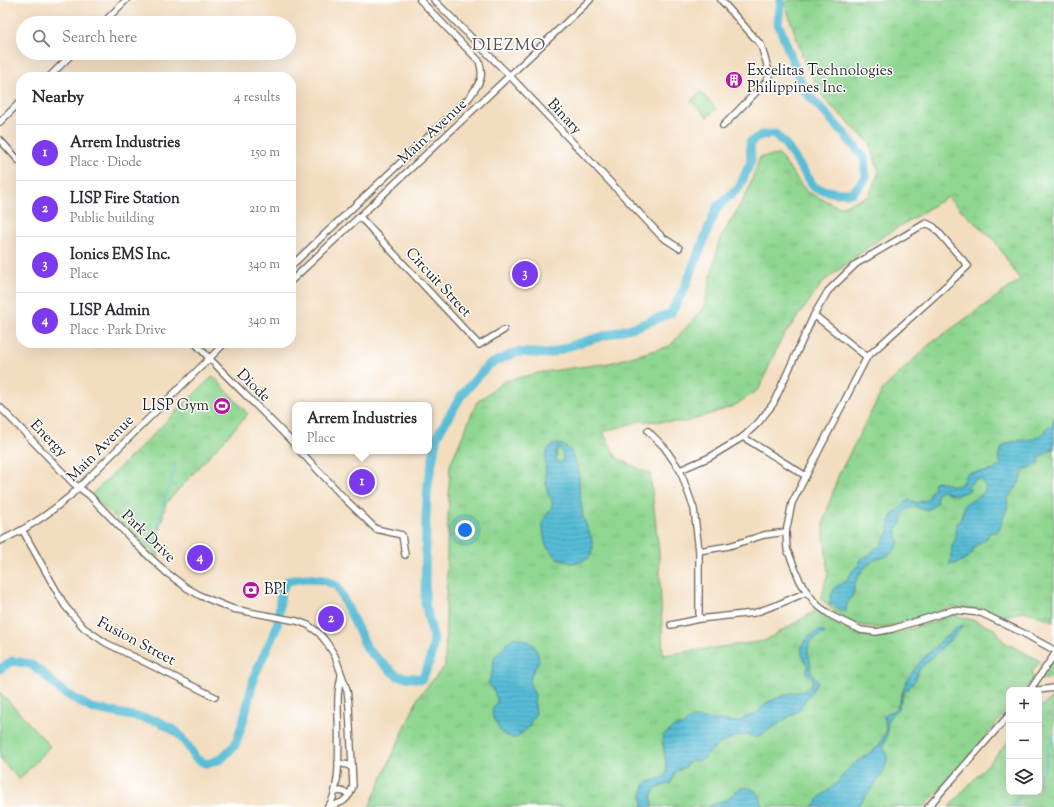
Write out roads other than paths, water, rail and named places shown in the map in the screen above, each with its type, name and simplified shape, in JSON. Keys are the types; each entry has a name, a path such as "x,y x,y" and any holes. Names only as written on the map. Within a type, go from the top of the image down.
{"street":[{"path":"110,16 126,0"},
{"path":"296,261 469,98 481,80 482,71 479,61 420,0"},
{"name":"Binary","path":"434,0 510,76 662,237 679,248"},
{"name":"Main Avenue","path":"296,276 590,0"},
{"path":"721,0 761,45 770,75 765,83 723,126"},
{"path":"54,72 66,60"},
{"path":"0,122 16,106"},
{"path":"0,140 16,158"},
{"name":"Circuit Street","path":"360,217 480,345 504,330"},
{"path":"680,470 710,457 744,437 758,423 773,404 814,315 828,291 856,264 926,223 934,227 968,266 867,357 792,503 786,532 787,549 800,581 817,604 832,616 862,630 876,632 892,629 953,610 981,613 1054,650"},
{"path":"814,315 867,357"},
{"name":"Diode","path":"200,348 292,442"},
{"name":"Main Avenue","path":"0,541 23,531 50,513 80,487 220,348"},
{"name":"Energy","path":"0,407 73,483 80,487"},
{"path":"648,431 664,447 680,470 694,509 699,551 699,618"},
{"path":"744,437 806,476"},
{"path":"303,454 346,500 376,529 402,535 406,555"},
{"name":"Park Drive","path":"80,487 142,550 167,573 187,588 201,596 233,609 296,621 308,625 319,633 327,643 335,656 347,690 353,786 347,799 328,807"},
{"name":"Fusion Street","path":"23,531 66,606 84,628 106,643 215,697"},
{"path":"699,551 729,546 764,534 786,532"},
{"path":"671,625 699,618 754,613 807,592"},
{"path":"1032,687 1054,655"},
{"name":"Park Drive","path":"328,807 332,802 335,792 338,763 340,731 338,696 341,675"},
{"path":"1042,690 1054,688"},
{"path":"928,807 1006,718"},
{"path":"338,763 348,765 352,768"},
{"path":"335,792 341,791 350,794"}],"water":[{"path":"1054,418 1054,448 1040,457 1039,464 1024,470 1017,486 1007,499 1008,505 999,530 997,532 990,532 987,538 974,548 970,556 957,563 949,565 952,546 956,538 955,532 957,523 960,521 965,504 982,495 986,488 982,479 973,481 967,488 971,489 960,494 953,495 942,490 938,492 936,496 937,502 927,510 915,506 905,511 903,513 902,521 897,528 899,542 896,548 890,555 875,560 863,570 855,583 854,592 847,604 846,612 840,611 834,605 829,605 832,593 836,587 847,581 852,571 858,566 861,559 871,554 876,547 879,548 889,532 891,516 909,500 917,503 929,499 931,491 934,488 933,483 937,481 954,486 962,484 964,477 968,473 994,470 1001,464 998,456 1003,446 1015,441 1034,439 1046,432 1046,429 1053,422"},
{"path":"554,444 563,445 570,450 579,472 579,489 583,517 591,537 593,549 589,558 580,562 571,563 557,558 546,546 543,521 552,507 552,500 548,494 546,485 545,459 548,449","holes":["560,448 563,453 563,458 562,462 559,463 556,460 557,449"]},
{"path":"959,626 964,626 918,671 915,681 904,692 897,710 888,720 887,736 883,746 887,762 879,779 857,807 813,807 821,796 834,786 851,766 878,747 886,732 885,720 883,716 896,708 898,705 906,682 911,674 930,652"},
{"path":"821,630 825,633 810,642 808,647 811,666 810,670 818,682 798,711 756,737 748,735 737,736 719,744 706,755 704,759 691,761 686,764 686,767 676,771 671,783 655,789 651,797 653,802 652,807 643,807 642,796 644,785 666,777 667,770 662,739 664,735 676,726 682,726 692,718 738,722 746,717 756,714 768,702 791,693 804,691 811,686 813,679 806,672 808,666 802,656 802,646 810,636"},
{"path":"515,637 528,641 533,645 537,651 539,661 531,675 530,685 535,695 534,702 536,713 529,727 516,738 513,738 502,734 493,718 492,710 497,702 497,699 494,691 488,683 491,677 494,658 510,640"},
{"path":"740,788 755,790 759,794 762,807 708,807 718,802 725,801"}],"waterway":[{"path":"0,669 12,661 30,664 44,674 63,692 91,708 158,721 177,732 196,759 207,764 221,759 235,745 243,722 255,674 277,627 281,592 287,581 305,578 324,580 337,586 368,650 397,676 422,679 429,664 434,641 425,603 426,515 428,484 437,436 461,396 488,365 517,352 548,354 579,343 638,326 671,313 685,287 717,207 739,188 751,161 750,142 761,135 775,134 785,144 815,188 836,193 852,193 866,178 864,158 804,90 778,23 781,0"},
{"path":"158,549 158,522 175,470 175,462"},
{"path":"1042,774 1044,772 1048,748 1054,736"},
{"path":"1012,807 1020,795"}],"place":[{"name":"Excelitas Technologies Philippines Inc.","path":"734,80"},
{"name":"Ionics EMS Inc.","path":"525,274"},
{"name":"LISP Gym","path":"222,406"},
{"name":"Arrem Industries","path":"362,482"},
{"name":"LISP Admin","path":"200,558"},
{"name":"BPI","path":"251,590"},
{"name":"LISP Fire Station","path":"331,619"}],"district":[{"name":"DIEZMO","path":"509,46"}]}
